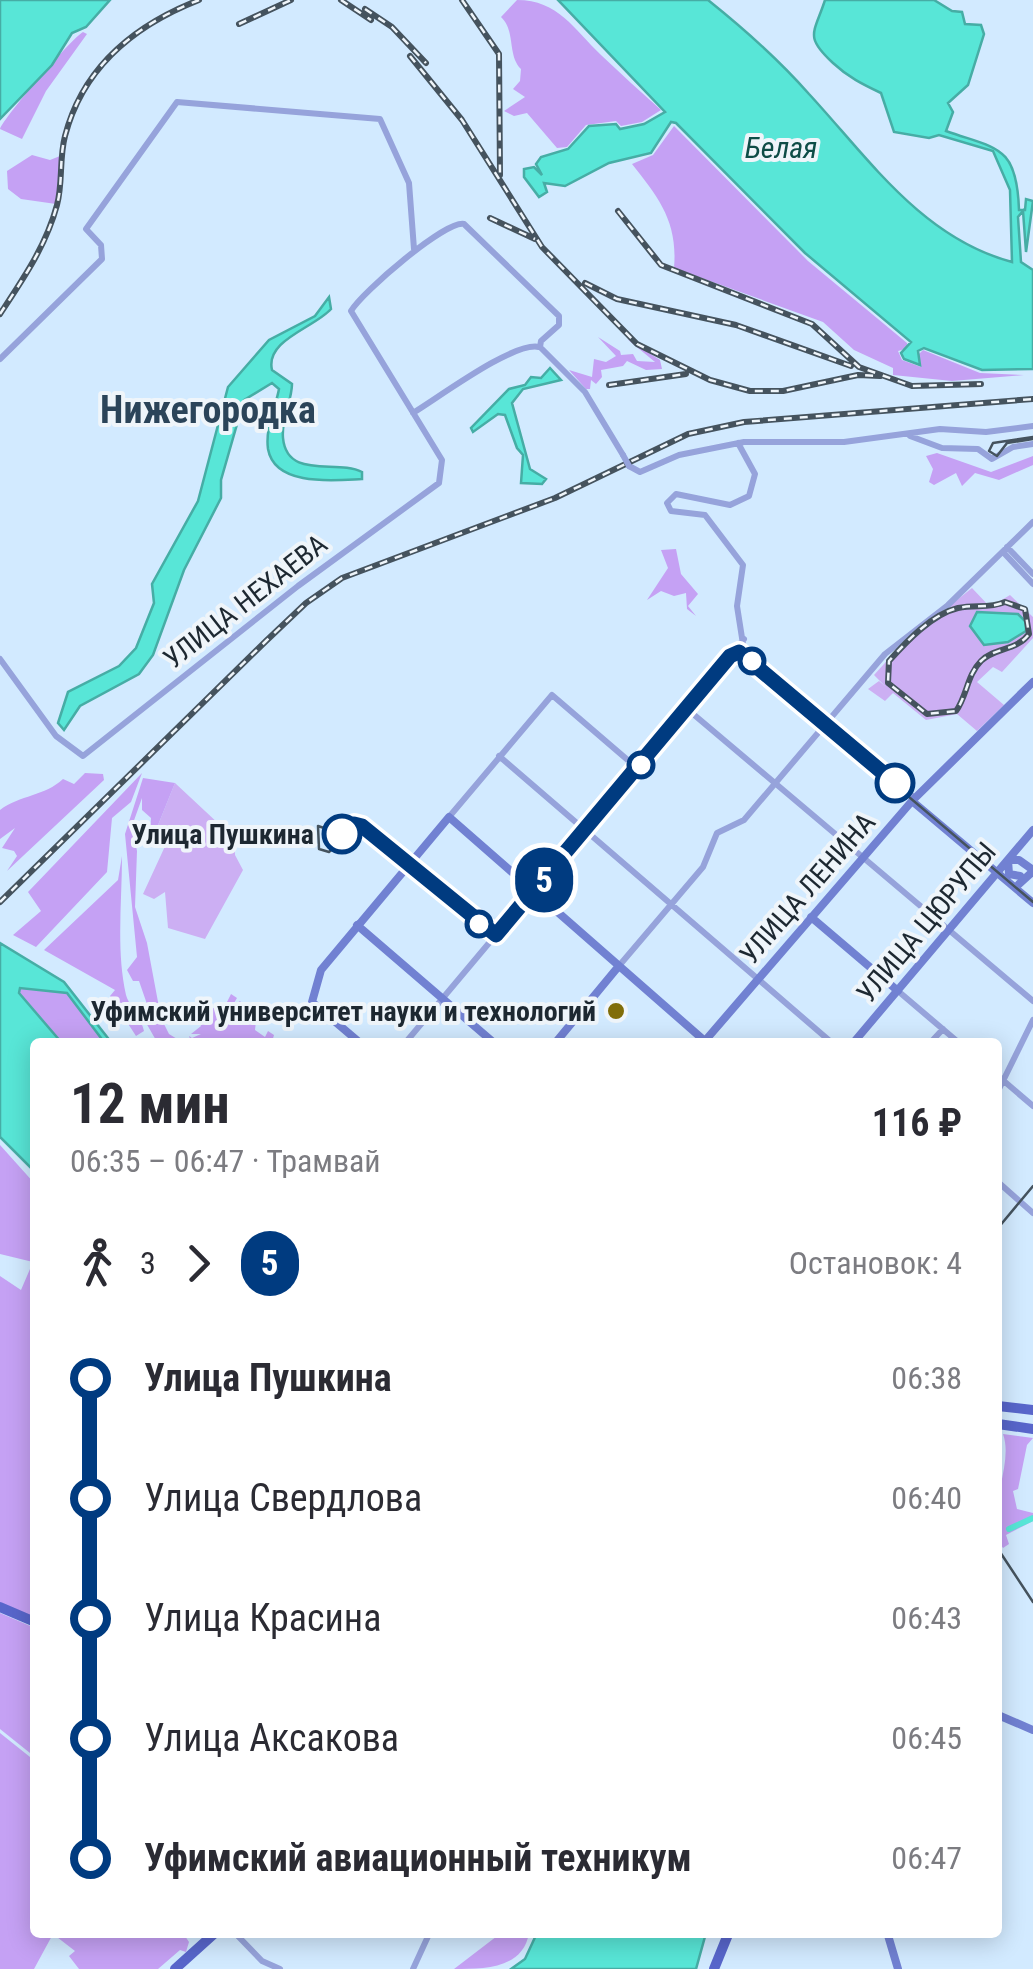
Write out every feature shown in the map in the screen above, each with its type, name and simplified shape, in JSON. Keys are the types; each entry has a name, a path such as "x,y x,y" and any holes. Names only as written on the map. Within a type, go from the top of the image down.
{"main road":[{"name":"УЛИЦА ЛЕНИНА","path":"708,1038 914,799 1033,682"},
{"path":"914,799 1007,882 1025,879"},
{"path":"357,1038 312,1002 323,966 449,817 700,1038"},
{"name":"УЛИЦА ЦЮРУПЫ","path":"857,1038 999,871 1016,859 1033,830"},
{"path":"1016,859 1008,873 1025,879"},
{"path":"1016,859 1033,901"},
{"path":"811,917 898,991"},
{"path":"358,925 488,1038"},
{"path":"559,1038 618,968"},
{"path":"1002,1407 1033,1411"},
{"path":"1002,1422 1033,1426"},
{"path":"0,1607 30,1620"},
{"path":"1002,1718 1033,1730"},
{"path":"178,1969 213,1938"},
{"path":"714,1969 727,1938"},
{"path":"889,1938 898,1969"}],"street":[{"path":"0,359 102,259 103,249 86,229 177,102 373,117 384,122 408,183 414,250"},
{"path":"540,348 560,320 464,224 453,223 414,250 353,306 352,315 414,413 503,359 531,346 540,348 585,392 632,468 738,443 844,442 1033,426"},
{"name":"УЛИЦА НЕХАЕВА","path":"0,659 56,736 80,756 440,483 442,460 414,413"},
{"path":"924,436 946,449 978,449 992,459 1013,447 1033,444"},
{"path":"585,832 739,654 744,639 738,606 743,565 706,515 671,510 667,503 676,494 730,504 749,496 755,474 738,443"},
{"path":"618,968 705,865 715,834 742,822 892,648 948,606 1033,522"},
{"path":"1005,549 1033,574"},
{"path":"1005,549 1033,584"},
{"path":"739,654 914,799"},
{"path":"739,654 824,725"},
{"path":"449,817 552,695 637,768"},
{"path":"688,710 1033,1001"},
{"path":"410,1038 688,710"},
{"path":"500,756 826,1038"},
{"path":"367,828 495,937"},
{"path":"898,991 953,1038"},
{"path":"1002,1077 1033,1020"},
{"path":"934,1038 942,1029"},
{"path":"1002,1080 1033,1106"},
{"path":"1002,1185 1033,1212"},
{"path":"240,1938 262,1961 280,1969"},
{"path":"413,1969 427,1938"}],"shaded area":[{"path":"517,0 544,5 564,18 661,110 642,122 586,125 567,147 557,148 527,113 514,116 504,111 525,97 513,89 520,81 521,69 501,17"},
{"path":"83,32 87,34 46,91 22,139 0,129 39,78"},
{"path":"674,126 808,261 907,343 908,348 898,351 902,360 921,367 919,354 923,350 980,373 1024,375 952,381 893,375 893,368 854,350 823,322 674,268 670,224 651,188 632,164 653,155"},
{"path":"32,155 50,160 60,156 56,204 21,199 8,189 7,171"},
{"path":"598,337 621,355 633,354 637,361 655,362 627,339 660,360 662,369 646,370 627,361 623,366 601,370 602,377 596,384 591,380 590,389 586,389 569,370 592,377 594,359 606,362 616,356"},
{"path":"937,453 991,472 1033,456 1033,465 999,480 975,473 962,486 956,473 934,485 929,482 933,469 926,456"},
{"path":"676,549 681,574 698,594 688,606 696,616 687,609 686,593 674,596 661,591 647,600 668,568 661,550"},
{"path":"972,588 990,607 1010,595 1033,617 1033,638 1002,672 993,667 977,682 1004,705 977,731 957,714 926,720 893,693 885,701 868,689 879,681 886,687 874,675 903,643"},
{"path":"85,773 103,774 104,780 7,871 17,856 2,848 15,828 0,839 0,810 63,779 74,784"},
{"path":"142,773 131,802 112,818 107,872 36,947 13,935 41,911 28,892"},
{"path":"143,778 175,783 154,835 150,834 151,818 142,810 142,798 132,826 137,851 135,907 147,943 161,1018 176,1038 155,1038 141,1014 148,1007 139,981 133,981 127,970 137,957 125,834"},
{"path":"175,783 235,839 235,855 243,870 205,939 168,928 165,892 154,899 143,894 167,842 154,835"},
{"path":"122,856 121,961 126,995 144,1031 136,1036 110,996 115,990 44,950 118,880"},
{"path":"23,985 67,993 101,1038 58,1038 19,993"},
{"path":"231,994 237,998 231,1008 240,1001 256,1021 255,1030 265,1037 268,1031 273,1038 192,1038 201,1034 191,1034 201,1026 196,1011 205,1004 207,1008 224,1008"},
{"path":"0,1145 30,1178 30,1261 0,1254"},
{"path":"30,1269 30,1617 0,1604 0,1276 21,1290"},
{"path":"1003,1434 1033,1438 1027,1445 1018,1489 1013,1491 1017,1509 1033,1513 1033,1521 1006,1535 1009,1544 1003,1548 1002,1477 1006,1447"},
{"path":"0,1613 30,1626 30,1753 0,1729"},
{"path":"0,1733 30,1757 30,1938 51,1938 34,1969 0,1969"},
{"path":"58,1938 186,1938 189,1942 186,1952 180,1950 158,1969 79,1969 69,1956 75,1951"},
{"path":"494,1938 527,1938 519,1954 500,1965 454,1969"}],"water":[{"path":"0,0 110,0 86,27 72,33 52,65 0,119"},
{"name":"Белая","path":"558,0 708,0 785,69 876,169 924,215 980,251 1012,262 1010,190 993,151 939,135 929,138 894,132 881,93 839,68 818,47 814,34 825,0 934,0 952,11 962,12 965,24 981,25 984,34 968,85 948,103 953,112 946,131 1000,152 1014,172 1019,210 1025,210 1026,199 1033,201 1026,252 1023,211 1018,217 1021,262 1033,270 1033,369 982,370 924,348 918,351 920,365 904,359 901,353 911,342 805,253 676,123 671,122 651,153 609,163 565,186 544,183 547,192 539,197 524,177 524,169 534,167 542,175 536,164 541,157 568,149 589,126 616,124 620,129 644,124 665,112"},
{"path":"329,297 331,309 292,335 276,350 272,360 272,370 292,384 283,438 287,451 303,464 352,469 362,472 362,479 309,479 282,470 273,462 267,441 279,389 272,383 244,400 221,480 221,498 184,570 153,655 139,674 80,706 64,730 58,723 68,692 119,666 136,648 154,603 152,584 198,501 228,387 269,340 315,316"},
{"path":"550,368 561,380 523,389 512,403 530,469 546,479 542,484 521,483 523,455 505,415 498,414 473,432 471,428 509,389 525,385 531,377 541,378"},
{"path":"977,612 1018,614 1026,622 1026,631 1008,642 984,645 970,626"},
{"path":"0,943 64,982 108,1038 101,1038 67,993 20,988 19,993 58,1038 30,1038 30,1167 0,1137"},
{"path":"534,1938 705,1938 696,1969 511,1969 525,1959"}],"waterway":[{"path":"1009,1529 1033,1518"}],"tram line":[{"path":"1033,437 993,443 989,451 997,456 1007,443 1033,439"},
{"name":"5","path":"342,834 354,824 362,826 494,936 730,656 739,652 895,783"},
{"path":"342,834 318,826 319,849 329,852 360,825 496,936 731,657 739,653 1033,902"},
{"path":"1002,1223 1033,1186"},
{"path":"1002,1555 1033,1602"}],"railway":[{"path":"0,314 47,234 59,197 65,136 85,89 98,69 133,36 199,0"},
{"path":"239,24 291,0"},
{"path":"341,0 371,20"},
{"path":"462,0 499,54 500,175"},
{"path":"365,9 392,27 426,63"},
{"path":"410,56 462,120 542,247 637,344 710,380 750,391 783,391 858,375 880,376"},
{"path":"618,211 661,265 812,324 859,367 912,386 981,384"},
{"path":"490,218 535,239"},
{"path":"585,283 617,299 736,325 851,366"},
{"path":"609,385 686,374"},
{"path":"0,902 306,603 342,578 555,498 688,434 744,422 1033,399"},
{"path":"1005,602 1025,609 1029,634 981,661 956,711 927,714 888,683 889,661 929,622 958,608 1005,602"}],"place":[{"name":"Улица Пушкина","path":"342,834"},
{"name":"Уфимский университет науки и технологий","path":"616,1011"}],"district":[{"name":"Нижегородка","path":"208,410"}]}
